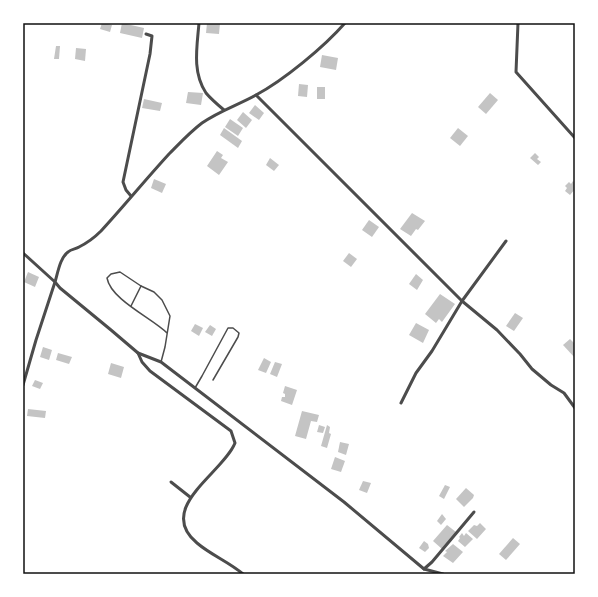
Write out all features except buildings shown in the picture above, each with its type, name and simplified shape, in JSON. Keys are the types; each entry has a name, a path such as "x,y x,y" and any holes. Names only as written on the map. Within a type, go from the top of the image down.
{"street":[{"path":"199,23 196,67 200,83 207,94 224,110"},
{"path":"23,385 59,267 68,252 94,238 189,133 224,110 256,95 284,77 312,55 345,23"},
{"path":"518,23 516,72 575,138"},
{"path":"131,196 126,190 123,182 150,54 152,36 146,34"},
{"path":"256,95 462,301 497,330 532,369 551,385 564,393 575,408"},
{"path":"401,403 416,373 432,351 462,301 506,241"},
{"path":"23,253 60,288 138,353 161,362 344,502 424,569 443,574"},
{"path":"138,353 142,362 150,371 231,431 234,437 236,443 229,454 190,498 184,513 184,523 187,531 197,544 243,574"},
{"path":"171,482 190,498"},
{"path":"424,569 432,562 474,512"}],"lane":[{"path":"161,362 165,347 170,316 162,300 154,292 141,286 120,272 111,274 107,278 108,285 130,307 162,328 167,333"},
{"path":"130,307 141,286"},
{"path":"195,388 228,328 233,328 239,334 238,337 213,380"}]}
